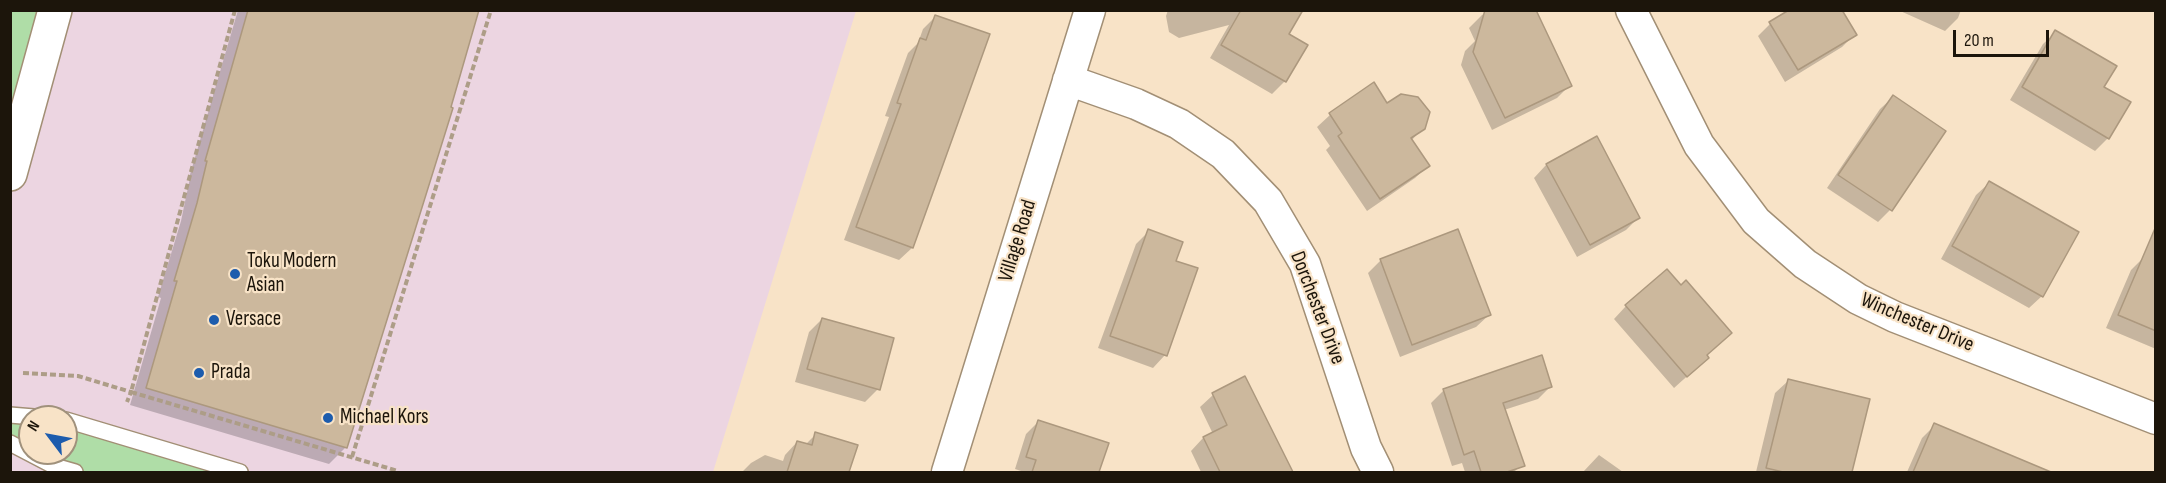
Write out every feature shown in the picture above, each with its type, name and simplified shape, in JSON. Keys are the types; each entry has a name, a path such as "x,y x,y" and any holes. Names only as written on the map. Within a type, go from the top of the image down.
{"main road":[{"path":"10,174 55,10"}],"street":[{"name":"Village Road","path":"946,472 1090,10"},
{"name":"Winchester Drive","path":"1631,10 1698,145 1756,220 1805,264 1858,299 1895,317 2156,419"},
{"name":"Dorchester Drive","path":"1068,80 1136,104 1179,124 1222,153 1269,201 1305,264 1366,448 1378,472"}],"lane":[{"path":"78,424 240,472"},
{"path":"10,444 54,466 75,472"}],"path":[{"path":"127,402 235,10"},
{"path":"352,457 491,10"},
{"path":"23,372 78,376 398,471"}],"shaded area":[{"path":"55,11 856,11 713,472 11,472 11,173"}],"green space":[{"path":"11,11 55,11 11,172"},
{"path":"10,415 18,416 18,447 11,443"},
{"path":"78,424 240,472 75,472 52,465 78,465"}],"building":[{"path":"248,10 479,10 451,107 453,108 347,448 146,388 177,281 174,281 197,203 207,161 205,161"},
{"path":"1241,10 1303,10 1289,34 1308,45 1286,82 1221,45"},
{"path":"1485,10 1536,10 1572,86 1505,118 1473,52"},
{"path":"1789,10 1842,10 1857,35 1798,70 1769,22"},
{"path":"935,15 990,34 913,248 856,227 901,104 897,103 920,38 926,40"},
{"path":"2055,30 2117,66 2104,87 2131,102 2109,139 2022,87"},
{"path":"1374,82 1387,103 1401,94 1418,97 1430,112 1425,129 1411,138 1430,166 1380,199 1338,136 1342,133 1329,113"},
{"path":"1893,95 1946,131 1892,211 1838,175"},
{"path":"1597,136 1640,218 1590,245 1546,164"},
{"path":"1989,181 2079,232 2043,297 1952,246"},
{"path":"2156,226 2156,331 2118,315"},
{"path":"1148,229 1183,242 1176,261 1198,268 1167,356 1110,336"},
{"path":"1458,229 1491,315 1412,345 1380,259"},
{"path":"1667,269 1681,285 1686,280 1732,333 1687,377 1625,305"},
{"path":"822,318 894,338 880,390 807,369"},
{"path":"1542,355 1552,387 1503,403 1525,466 1507,472 1481,472 1474,451 1464,455 1443,389"},
{"path":"1245,376 1293,472 1220,472 1203,437 1227,425 1212,393"},
{"path":"1788,379 1870,399 1852,472 1783,472 1766,468"},
{"path":"1038,420 1109,443 1099,472 1032,472 1036,460 1026,457"},
{"path":"1934,423 2051,472 1913,472"},
{"path":"815,432 858,445 849,472 787,472 797,441 812,445"}],"place":[{"name":"Toku Modern Asian","path":"235,274"},
{"name":"Versace","path":"214,320"},
{"name":"Prada","path":"199,373"},
{"name":"Michael Kors","path":"328,418"}]}
